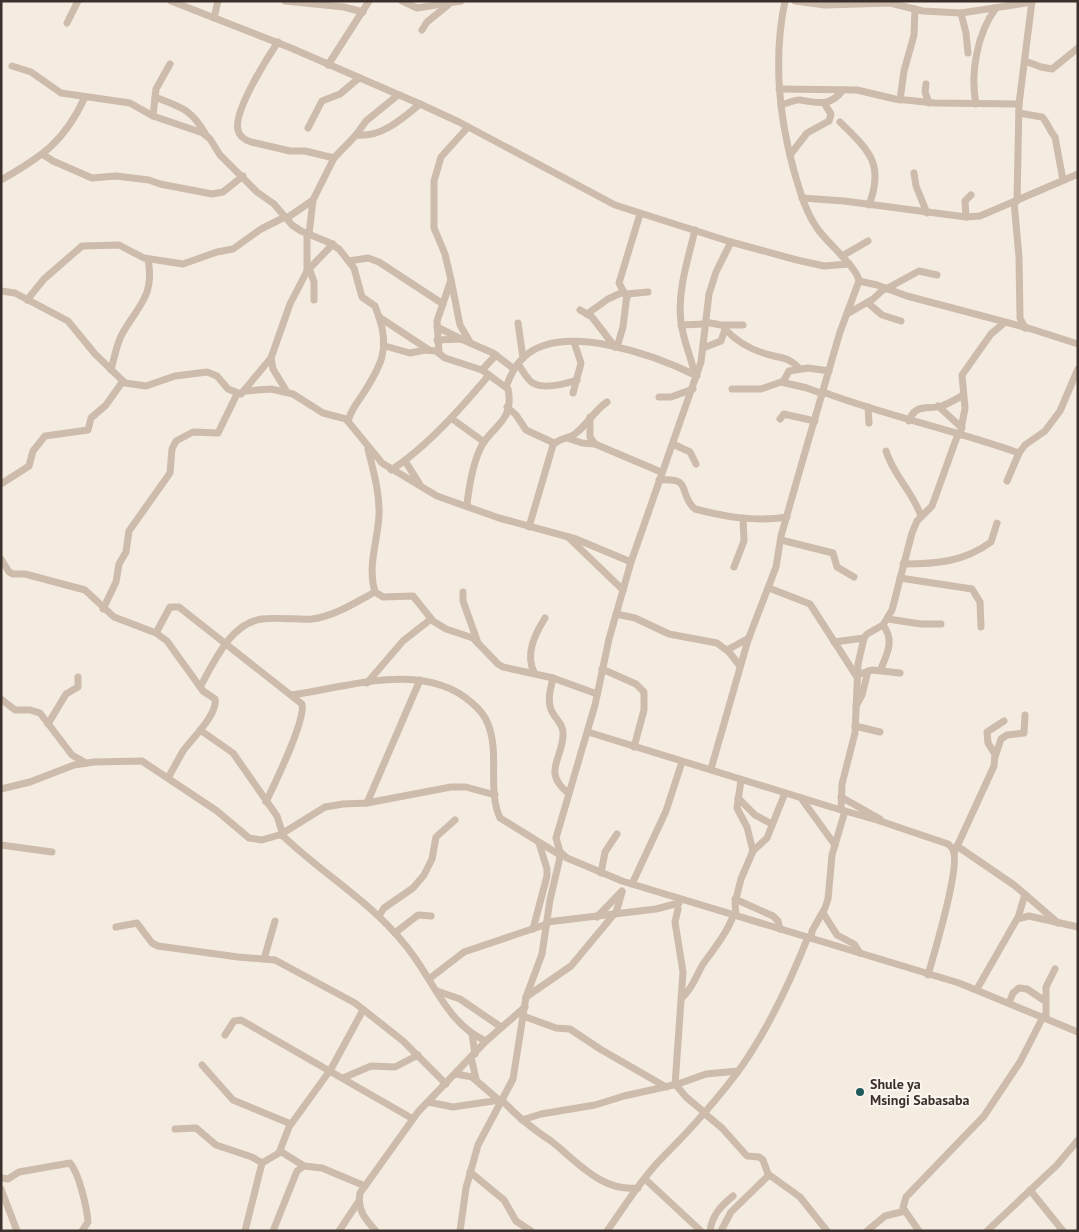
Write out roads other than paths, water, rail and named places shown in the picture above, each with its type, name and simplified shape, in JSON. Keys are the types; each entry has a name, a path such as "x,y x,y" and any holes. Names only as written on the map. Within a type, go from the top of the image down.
{"street":[{"path":"67,23 78,1"},
{"path":"171,1 278,42 420,104 468,127 615,205 731,242 824,266 849,264"},
{"path":"214,18 218,1"},
{"path":"285,1 323,3 363,12"},
{"path":"328,65 369,1"},
{"path":"402,1 417,8 461,1"},
{"path":"711,769 749,638 776,567 780,540 829,371 859,281 849,264 816,227 802,198 790,155 780,89 779,48 785,1"},
{"path":"795,1 825,5 890,3 915,9 961,13 1032,2 1018,113 1015,202 1019,257 1020,318 1025,328"},
{"path":"422,30 427,22 449,4"},
{"path":"976,104 972,85 974,71 985,27 996,8"},
{"path":"900,100 904,71 914,35 915,9"},
{"path":"961,13 968,53"},
{"path":"278,42 254,82 242,108 237,125 240,134 251,142 290,151 305,150 334,158"},
{"path":"1025,61 1041,68 1052,69 1078,48"},
{"path":"153,116 156,89 170,64"},
{"path":"12,66 31,72 60,92 130,103 153,116 198,130 207,136"},
{"path":"308,128 322,101 340,94 359,78"},
{"path":"926,84 925,92 929,103"},
{"path":"780,89 868,92 900,100 929,103 1019,104"},
{"path":"781,105 799,100 824,103 836,99 843,90"},
{"path":"314,300 314,282 308,270 308,234 313,200 334,158 356,135 366,121 398,95"},
{"path":"1,180 42,154 62,138 75,120 85,97"},
{"path":"155,97 188,110 220,155 297,229 333,244 357,273 362,297 375,306 386,346 375,372 352,409 348,421"},
{"path":"790,155 807,133 829,121 831,114 824,103"},
{"path":"356,135 371,135 382,131 420,104"},
{"path":"1018,113 1042,117 1048,123 1050,132 1054,136 1063,180"},
{"path":"840,122 864,146 874,163 877,178 869,205"},
{"path":"468,127 442,156 434,181 435,232 446,254 462,330 470,342"},
{"path":"42,154 53,161 92,178 116,176 149,180 160,184 212,194 222,192 243,176"},
{"path":"914,173 916,186 927,213"},
{"path":"802,198 966,217 980,216 1078,174"},
{"path":"966,217 965,201 971,195"},
{"path":"28,300 44,279 82,246 119,245 148,258 183,264 217,252 227,251 246,242 261,229 286,218 313,200"},
{"path":"616,347 622,336 625,295 619,283 640,214"},
{"path":"695,230 684,284 681,324 696,375"},
{"path":"842,256 868,241"},
{"path":"460,1231 461,1212 478,1145 513,1079 526,997 542,954 560,854 556,838 588,732 616,614 658,480 693,389 703,348 709,294 716,272 731,242"},
{"path":"245,391 271,358 290,304 308,270 333,244"},
{"path":"111,370 120,338 147,294 151,276 148,258"},
{"path":"349,261 368,258 379,262 443,304"},
{"path":"847,314 868,303 886,288 919,271 937,275"},
{"path":"439,353 437,327 450,280"},
{"path":"859,281 1078,344"},
{"path":"1,291 15,294 68,321 85,343 123,382 146,386 175,376 207,372 214,373 228,390 237,394"},
{"path":"616,347 584,312 608,299 630,292 648,292"},
{"path":"868,303 882,315 901,321"},
{"path":"379,317 429,350 439,353 445,358 482,370 506,387 508,392 507,407 500,426 484,442 474,465 467,505"},
{"path":"518,323 518,364"},
{"path":"681,324 705,323 726,327 743,324"},
{"path":"880,669 890,646 885,622 912,534 922,516 932,506 960,432 965,408 961,382 966,368 991,334 1004,323"},
{"path":"437,327 518,364 530,380 539,385 558,386 577,380"},
{"path":"703,348 720,341 726,327"},
{"path":"726,327 746,345 770,355 786,358 799,368"},
{"path":"438,340 460,338"},
{"path":"506,387 518,364 539,348 574,342 616,347 651,356 696,375"},
{"path":"573,393 581,362 574,342"},
{"path":"386,346 410,353 429,350"},
{"path":"482,370 496,355"},
{"path":"271,358 273,369 287,392"},
{"path":"783,382 789,371 799,368 829,371"},
{"path":"1007,481 1018,453 1044,431 1060,411 1078,370"},
{"path":"391,470 405,461 451,418 489,376"},
{"path":"1,484 29,466 33,451 45,436 88,430 91,418 106,405 123,382"},
{"path":"732,389 761,390 771,384 783,382 909,421 960,432 1018,453"},
{"path":"103,608 116,582 119,564 126,552 129,531 170,473 172,449 176,441 193,432 218,433 237,394 245,391 271,388 304,399 323,414 342,417 348,421 391,470 436,496 568,537 631,562"},
{"path":"659,397 671,397 693,389"},
{"path":"909,421 913,411 919,408 938,406 963,394"},
{"path":"507,407 516,415 526,430 554,443 580,430 590,417 607,402"},
{"path":"938,406 960,432"},
{"path":"868,407 869,423"},
{"path":"780,419 784,414 788,414 815,421"},
{"path":"590,417 590,437 595,444"},
{"path":"451,418 484,442"},
{"path":"567,438 582,443 595,444 661,472"},
{"path":"529,526 554,443"},
{"path":"673,444 690,452 696,464"},
{"path":"368,446 378,496 379,515 372,576 376,592 383,597 413,596 431,619 446,629 468,636 478,643 498,664 534,672 597,694"},
{"path":"886,451 890,465 918,506 922,516"},
{"path":"405,461 421,486"},
{"path":"658,480 681,482 684,485 691,505 696,509 763,521 787,517"},
{"path":"734,567 744,541 743,518"},
{"path":"903,564 947,563 965,558 991,542 997,523"},
{"path":"568,537 623,590"},
{"path":"780,540 833,553 836,566 854,577"},
{"path":"1,559 13,574 25,574 42,580 81,588 114,617 156,633 167,641 200,687 215,699 216,704 168,778"},
{"path":"900,578 972,589 980,602 981,626"},
{"path":"769,588 810,604 819,621 857,676"},
{"path":"200,687 225,645 242,626 251,621 262,619 313,619 327,616 376,592"},
{"path":"463,592 463,601 478,643"},
{"path":"156,633 170,607 174,606 195,618 225,645 302,704 302,714 282,768 266,802"},
{"path":"616,614 635,618 685,639 710,641 727,650 740,666"},
{"path":"534,672 530,656 535,637 545,618"},
{"path":"367,683 403,641 431,619"},
{"path":"608,1231 645,1179 705,1113 738,1071 763,1034 814,927 823,913 828,899 830,866 843,811 842,784 853,744 857,676 864,638 885,622 941,624"},
{"path":"727,650 749,638"},
{"path":"834,642 864,638"},
{"path":"602,669 636,684 644,692 644,710 634,746"},
{"path":"857,676 868,671 880,669 900,672"},
{"path":"856,706 862,695 868,671"},
{"path":"48,724 64,697 78,687 78,677"},
{"path":"553,678 549,702 552,713 561,725 563,734 554,766 557,782 568,794"},
{"path":"292,695 367,683 420,680 441,684 464,695 488,723 493,747 497,812 503,821 539,843 630,884 735,914 977,989 1078,1032"},
{"path":"367,802 420,680"},
{"path":"1,699 15,710 37,711 72,755 86,763"},
{"path":"928,975 950,891 955,849 990,778 994,757 1001,739 1007,735 1024,733 1025,715"},
{"path":"994,757 994,750 986,736 986,732 1004,720"},
{"path":"855,726 880,732"},
{"path":"200,730 230,750 279,822 283,834 379,916 396,933 459,1024 472,1034 486,1041"},
{"path":"588,732 800,798 882,821 948,844 1025,894 1059,924"},
{"path":"1,789 30,782 86,763 142,760 217,811 249,838 262,840 283,834 326,807 367,802 451,787 466,787 495,795"},
{"path":"597,917 630,884 666,811 682,762"},
{"path":"741,780 737,808 746,827 753,851"},
{"path":"682,998 690,990 704,963 711,956 735,914 741,878 753,851 767,838 784,793"},
{"path":"841,797 875,815 882,821"},
{"path":"738,798 755,815 772,824"},
{"path":"800,798 835,845"},
{"path":"379,916 384,908 413,888 424,875 432,859 436,837 455,820"},
{"path":"270,837 279,822"},
{"path":"601,872 605,852 617,834"},
{"path":"533,929 547,876 547,869 539,843"},
{"path":"1,846 52,852"},
{"path":"526,997 571,966 616,913 622,891"},
{"path":"977,989 1018,918 1025,894"},
{"path":"736,899 773,916 778,921 780,929"},
{"path":"429,979 464,952 547,923 656,909 686,901"},
{"path":"677,904 678,909 675,922 684,964 675,1085 722,1128 746,1156 759,1157 763,1160 769,1175 800,1197 824,1229"},
{"path":"823,913 837,935 854,944 860,953"},
{"path":"396,933 418,915 431,916"},
{"path":"1018,918 1028,916 1078,927"},
{"path":"264,959 275,921"},
{"path":"116,927 138,923 152,943 158,946 275,960 345,995 418,1054 446,1084"},
{"path":"814,927 823,942"},
{"path":"867,1231 905,1199 984,1116 1002,1092 1044,1017 1046,986 1056,969"},
{"path":"1009,1003 1013,993 1019,988 1027,989 1044,1001"},
{"path":"436,991 460,999 501,1027"},
{"path":"376,1231 362,1212 359,1201 360,1192 413,1118 486,1041 525,1007"},
{"path":"245,1231 262,1163 280,1151 291,1124 330,1071 347,1043 363,1010"},
{"path":"523,1016 556,1028 570,1029 600,1049 666,1086"},
{"path":"224,1036 234,1021 241,1020 413,1118"},
{"path":"472,1034 472,1077"},
{"path":"343,1078 371,1066 395,1066 418,1054"},
{"path":"202,1065 232,1100 291,1124"},
{"path":"459,1071 472,1077 522,1120 601,1180 626,1189 638,1188"},
{"path":"522,1120 541,1114 595,1106 624,1096 675,1085 706,1074 738,1071"},
{"path":"428,1102 453,1108 502,1101"},
{"path":"175,1129 196,1128 216,1145 252,1157 262,1163"},
{"path":"987,1231 1057,1165 1078,1140"},
{"path":"280,1151 304,1166 322,1168 365,1186"},
{"path":"1,1178 8,1179 19,1172 70,1163 75,1170 88,1215 88,1222 82,1231"},
{"path":"273,1231 297,1171 304,1166"},
{"path":"470,1172 504,1200 516,1221 531,1231"},
{"path":"721,1231 731,1212 769,1175"},
{"path":"645,1179 701,1231"},
{"path":"1,1189 17,1231"},
{"path":"1030,1190 1063,1231"},
{"path":"710,1231 715,1214 733,1196"},
{"path":"905,1199 903,1203 905,1211 919,1231"},
{"path":"339,1231 359,1201"},
{"path":"887,1216 905,1211"},
{"path":"351,1212 362,1212"}],"place":[{"name":"Shule ya Msingi Sabasaba","path":"860,1092"}]}
